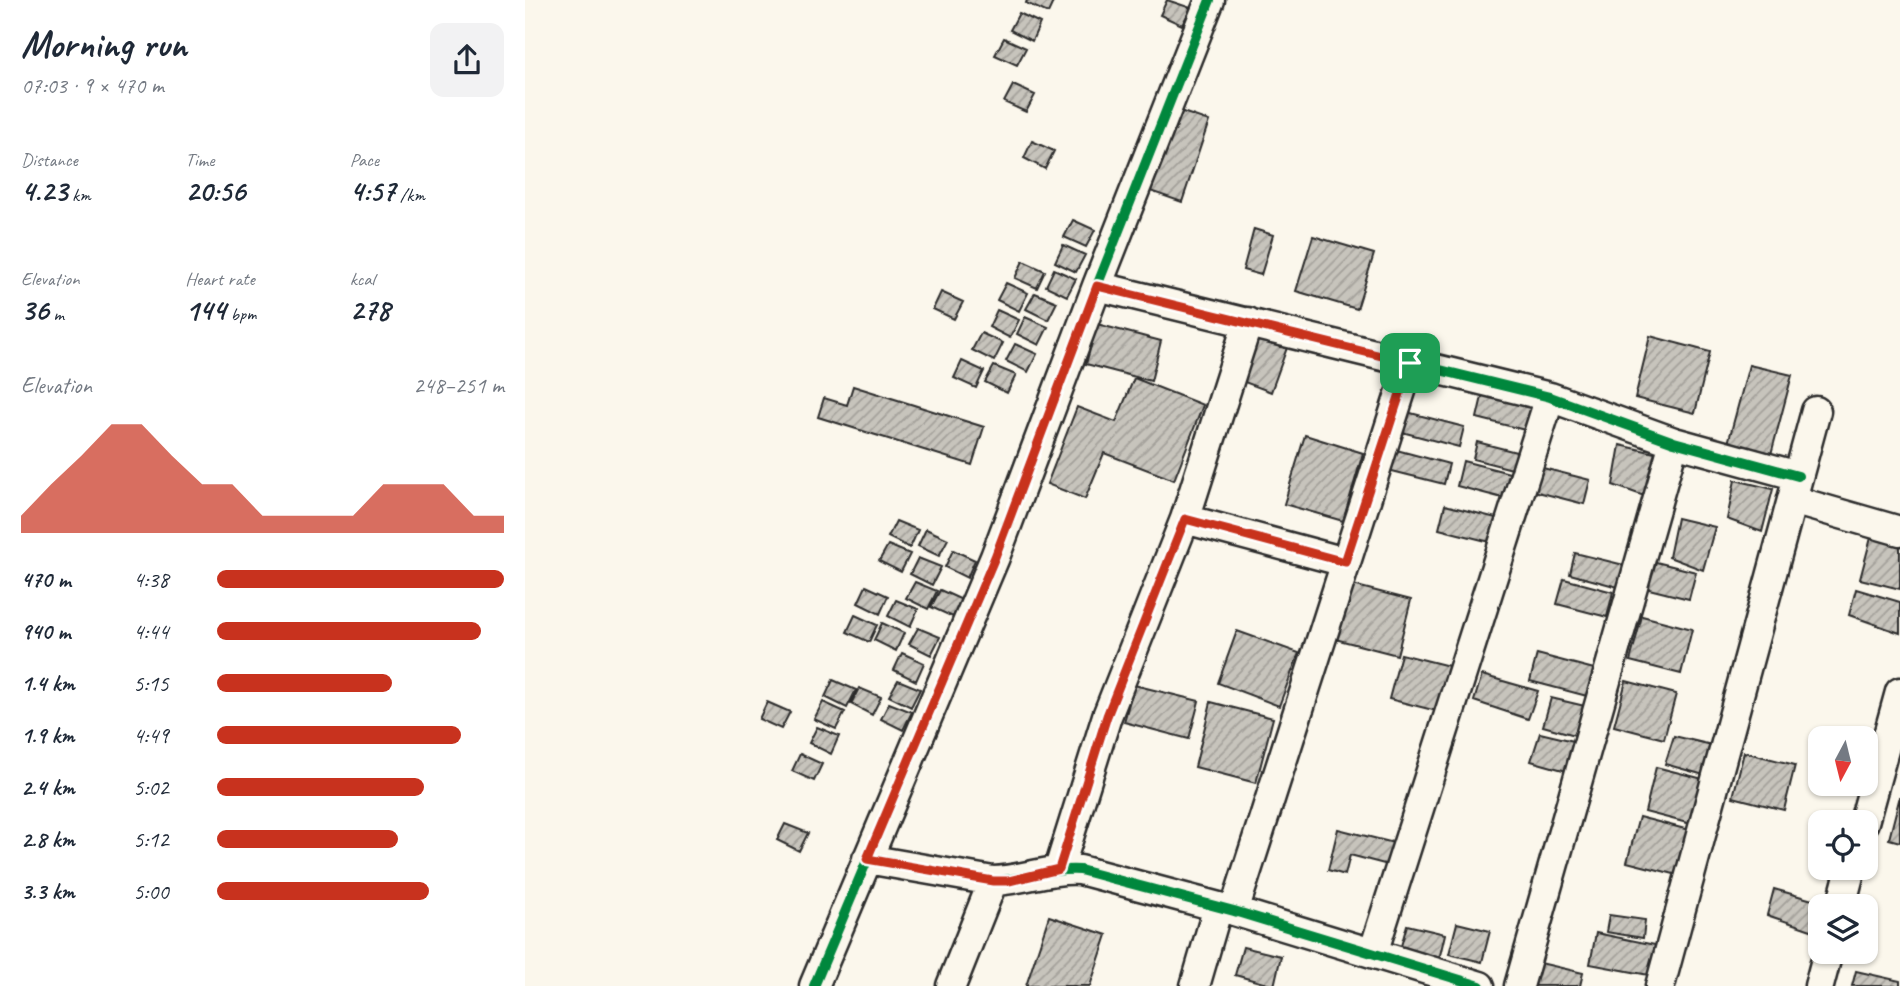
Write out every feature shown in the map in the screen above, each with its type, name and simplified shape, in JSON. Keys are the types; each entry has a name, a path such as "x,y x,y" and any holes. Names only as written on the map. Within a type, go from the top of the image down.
{"street":[{"path":"814,986 995,557 1097,286 1210,0"},
{"path":"1097,286 1550,397 1795,488 1900,531"},
{"path":"1059,869 1107,716 1185,519 1248,322"},
{"path":"1195,986 1226,909 1410,363"},
{"path":"1373,953 1550,397"},
{"path":"1660,986 1816,411"},
{"path":"1518,986 1674,442"},
{"path":"1185,519 1345,562"},
{"path":"1867,810 1900,692"},
{"path":"867,859 993,881 1009,881 1059,869 1080,870 1226,909 1480,986"},
{"path":"951,986 993,881"},
{"path":"1818,986 1824,964"}],"building":[{"path":"1027,0 1054,0 1048,13 1026,3"},
{"path":"1167,0 1191,8 1182,25 1160,15"},
{"path":"1019,13 1040,23 1032,41 1010,30"},
{"path":"1004,38 1026,48 1017,65 995,55"},
{"path":"1013,85 1035,95 1026,112 1004,102"},
{"path":"1177,110 1209,121 1182,202 1150,191"},
{"path":"1032,141 1054,151 1045,169 1024,158"},
{"path":"1073,220 1095,230 1086,247 1064,237"},
{"path":"1254,229 1273,235 1261,275 1243,270"},
{"path":"1313,236 1374,254 1357,309 1296,291"},
{"path":"1063,245 1085,255 1076,272 1055,262"},
{"path":"1023,261 1045,271 1037,288 1015,278"},
{"path":"1054,269 1076,279 1067,296 1046,286"},
{"path":"1006,283 1028,293 1019,311 997,300"},
{"path":"941,292 963,302 954,319 933,309"},
{"path":"1035,293 1057,302 1048,320 1026,309"},
{"path":"997,310 1019,320 1010,338 989,327"},
{"path":"1025,317 1048,327 1039,345 1017,334"},
{"path":"1097,324 1161,341 1151,381 1086,364"},
{"path":"1256,330 1289,342 1271,392 1239,380"},
{"path":"981,333 1003,343 994,361 972,350"},
{"path":"1650,336 1710,352 1695,413 1635,398"},
{"path":"1015,344 1037,354 1028,372 1006,361"},
{"path":"962,361 984,371 976,388 954,378"},
{"path":"1749,365 1792,375 1770,458 1727,447"},
{"path":"994,366 1016,375 1007,393 985,382"},
{"path":"1134,378 1203,405 1174,480 1104,453 1085,499 1047,484 1077,407 1116,422"},
{"path":"853,386 984,427 972,465 818,417 824,398 847,405"},
{"path":"1484,388 1541,403 1533,432 1477,418"},
{"path":"1403,411 1464,427 1459,447 1398,431"},
{"path":"1305,435 1363,453 1343,521 1284,504"},
{"path":"1477,442 1524,454 1520,471 1473,459"},
{"path":"1620,445 1659,454 1647,497 1613,485"},
{"path":"1389,448 1449,464 1444,484 1384,469"},
{"path":"1463,461 1521,476 1514,501 1457,486"},
{"path":"1535,466 1590,480 1584,504 1530,490"},
{"path":"1735,480 1773,489 1762,532 1727,519"},
{"path":"1445,505 1504,520 1498,544 1439,529"},
{"path":"1677,518 1715,527 1703,570 1669,557"},
{"path":"896,521 918,530 910,548 888,537"},
{"path":"926,529 948,539 939,556 918,546"},
{"path":"1872,534 1900,541 1900,589 1860,579"},
{"path":"888,545 910,554 901,572 879,561"},
{"path":"953,550 975,560 967,578 945,567"},
{"path":"1575,553 1624,565 1618,587 1570,574"},
{"path":"918,558 941,567 932,585 910,574"},
{"path":"1648,560 1696,572 1689,599 1641,587"},
{"path":"1564,579 1613,592 1607,617 1557,604"},
{"path":"915,582 937,591 928,609 906,598"},
{"path":"1349,584 1411,600 1397,655 1335,639"},
{"path":"866,586 888,596 880,614 858,603"},
{"path":"1856,589 1900,602 1900,633 1849,615"},
{"path":"940,590 962,600 953,617 931,607"},
{"path":"896,600 918,609 910,627 888,616"},
{"path":"855,615 877,625 869,642 847,632"},
{"path":"1642,616 1692,629 1681,674 1630,661"},
{"path":"882,623 904,633 896,651 874,640"},
{"path":"918,628 940,637 931,655 909,644"},
{"path":"1237,631 1299,653 1279,706 1218,683"},
{"path":"902,653 924,663 916,681 894,670"},
{"path":"1401,654 1449,666 1437,711 1389,699"},
{"path":"1537,654 1594,669 1587,696 1530,681"},
{"path":"1482,675 1538,691 1528,719 1474,701"},
{"path":"833,680 856,690 847,708 825,697"},
{"path":"898,680 920,689 911,707 889,696"},
{"path":"1626,681 1676,694 1664,739 1614,726"},
{"path":"1134,685 1199,701 1189,739 1124,722"},
{"path":"859,688 881,697 872,715 851,704"},
{"path":"1551,698 1589,707 1582,737 1543,726"},
{"path":"767,702 790,712 781,729 759,719"},
{"path":"823,702 845,712 836,729 814,719"},
{"path":"1211,702 1273,718 1256,783 1195,767"},
{"path":"889,703 912,712 903,730 881,719"},
{"path":"817,727 839,736 831,754 809,743"},
{"path":"1540,733 1578,742 1570,772 1531,761"},
{"path":"1674,736 1712,745 1704,775 1665,764"},
{"path":"1744,752 1795,765 1784,810 1733,797"},
{"path":"800,754 822,764 814,781 792,771"},
{"path":"1656,767 1707,780 1695,825 1645,812"},
{"path":"1900,796 1900,842 1889,839"},
{"path":"1639,817 1689,830 1678,875 1627,862"},
{"path":"785,824 808,833 799,851 777,840"},
{"path":"1338,829 1398,844 1392,866 1350,855 1345,875 1328,870"},
{"path":"1774,889 1808,899 1808,929 1767,915"},
{"path":"1609,915 1645,920 1643,938 1606,932"},
{"path":"1049,916 1107,935 1090,986 1026,986"},
{"path":"1457,923 1490,931 1482,962 1449,954"},
{"path":"1407,925 1445,934 1438,964 1399,953"},
{"path":"1596,933 1655,945 1649,975 1590,964"},
{"path":"1243,947 1281,956 1274,986 1235,975"},
{"path":"1536,962 1583,973 1580,986 1532,986"},
{"path":"1856,971 1900,981 1900,986 1852,986"}],"cycle path":[{"path":"814,986 995,557 1097,286 1210,0"},
{"path":"1097,286 1550,397 1674,442 1798,476"},
{"path":"867,859 993,881 1080,870 1234,911 1480,986"}],"route":[{"path":"1097,286 1410,363 1345,562 1185,519 1107,716 1059,869 1009,881 993,881 867,859 995,557 1097,286"}]}
